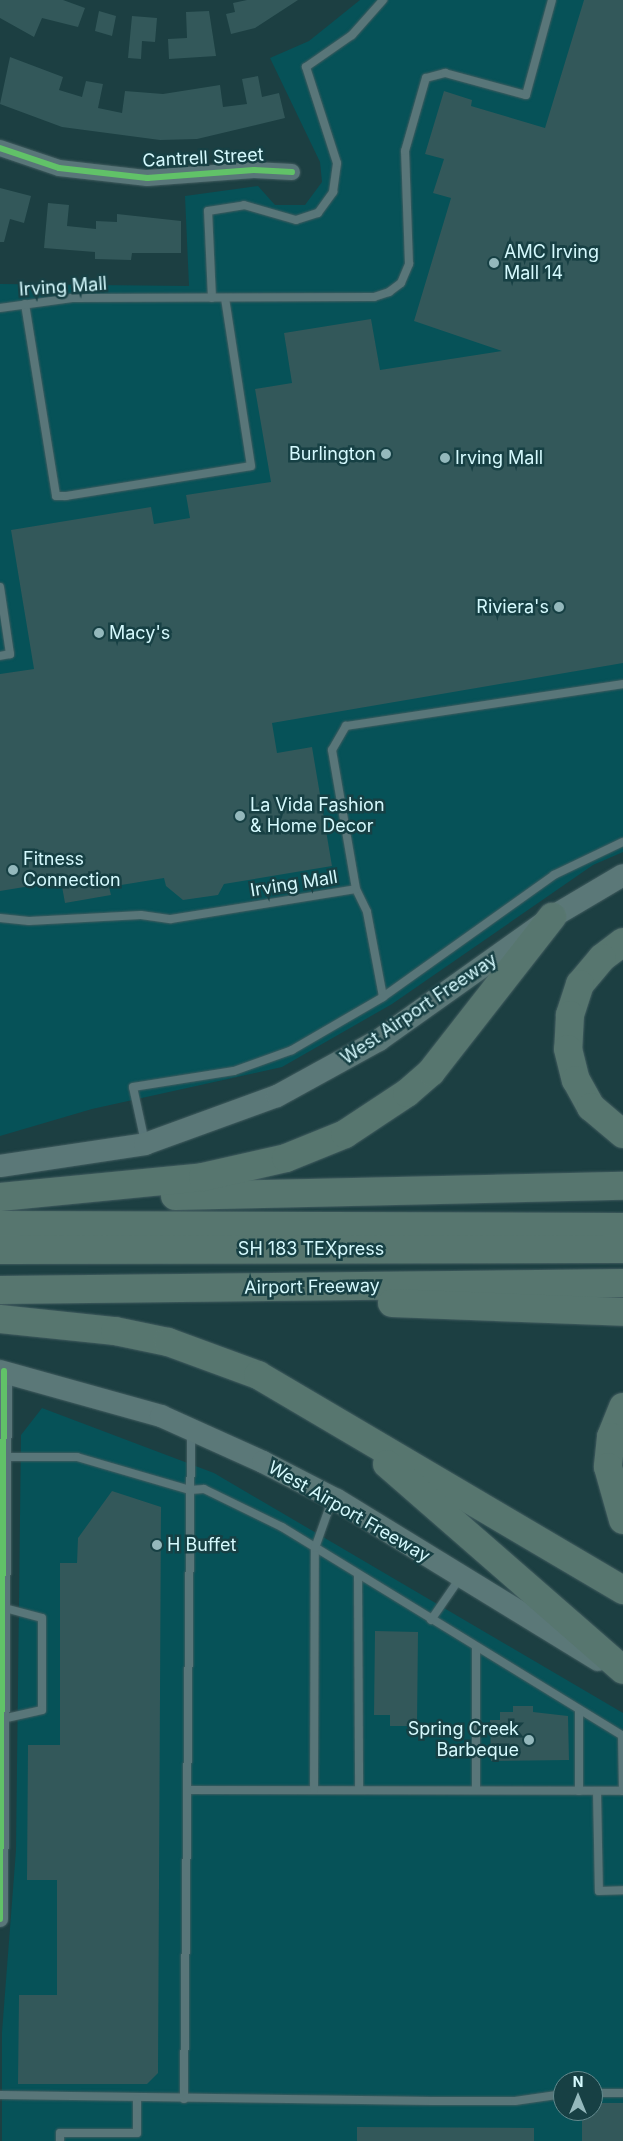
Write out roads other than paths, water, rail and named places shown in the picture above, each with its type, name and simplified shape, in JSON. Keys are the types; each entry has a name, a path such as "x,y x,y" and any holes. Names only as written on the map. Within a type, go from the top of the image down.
{"highway":[{"path":"0,1198 202,1177 286,1158 345,1134 408,1094 431,1072 552,917"},
{"path":"623,942 602,958 580,984 570,1016 568,1049 576,1080 591,1107 623,1134"},
{"path":"0,1198 623,1186"},
{"path":"0,1225 623,1228"},
{"name":"SH 183 TEXpress","path":"0,1250 623,1249"},
{"name":"SH 183 TEXpress","path":"0,1264 623,1262"},
{"name":"Airport Freeway","path":"0,1290 623,1283"},
{"path":"224,1288 316,1301 623,1312"},
{"path":"0,1319 115,1331 168,1342 258,1375 311,1404 623,1590"},
{"path":"311,1404 376,1454 623,1670"},
{"path":"623,1407 611,1437 608,1467 623,1520"}],"main road":[{"name":"West Airport Freeway","path":"0,1166 146,1144 244,1110 339,1065 552,917 623,876"},
{"name":"West Airport Freeway","path":"2,1371 115,1400 191,1429 333,1498 623,1675"}],"street":[{"name":"Cantrell Street","path":"0,148 59,168 146,178 254,170 292,172"},
{"path":"0,1919 2,1371"}],"lane":[{"path":"212,298 208,211 244,205 296,220 318,212 333,192 337,163 306,67 352,35 382,0"},
{"name":"Irving Mall","path":"0,308 72,298 374,297 396,288 409,264 405,151 426,78 445,72 526,96 552,0"},
{"path":"25,304 56,496 66,496 251,466 225,298"},
{"path":"0,588 10,654 0,656"},
{"name":"Irving Mall","path":"0,918 29,921 141,914 171,919 356,889 332,750 346,726 623,684"},
{"path":"146,1144 133,1087 256,1064 307,1042 382,997 514,900 564,869 623,842"},
{"path":"356,889 367,912 382,997"},
{"path":"184,2099 191,1429"},
{"path":"3,1457 77,1457 190,1490 204,1489 315,1548 622,1736 623,1791 187,1790"},
{"path":"314,1790 315,1548 333,1498"},
{"path":"358,1575 359,1790"},
{"path":"431,1620 460,1577"},
{"path":"2,1607 42,1618 42,1710 2,1719"},
{"path":"476,1647 476,1790"},
{"path":"579,1711 579,1791"},
{"path":"597,1791 599,1891 623,1890"},
{"path":"603,2093 623,2093"},
{"path":"0,2095 184,2099 515,2101 553,2095"},
{"path":"60,2141 60,2133 137,2133 137,2098"}],"place":[{"name":"AMC Irving Mall 14","path":"494,263"},
{"name":"Burlington","path":"386,454"},
{"name":"Irving Mall","path":"445,458"},
{"name":"Riviera's","path":"559,607"},
{"name":"Macy's","path":"99,633"},
{"name":"La Vida Fashion & Home Decor","path":"240,816"},
{"name":"Fitness Connection","path":"13,870"},
{"name":"H Buffet","path":"157,1545"},
{"name":"Spring Creek Barbeque","path":"529,1740"}]}
